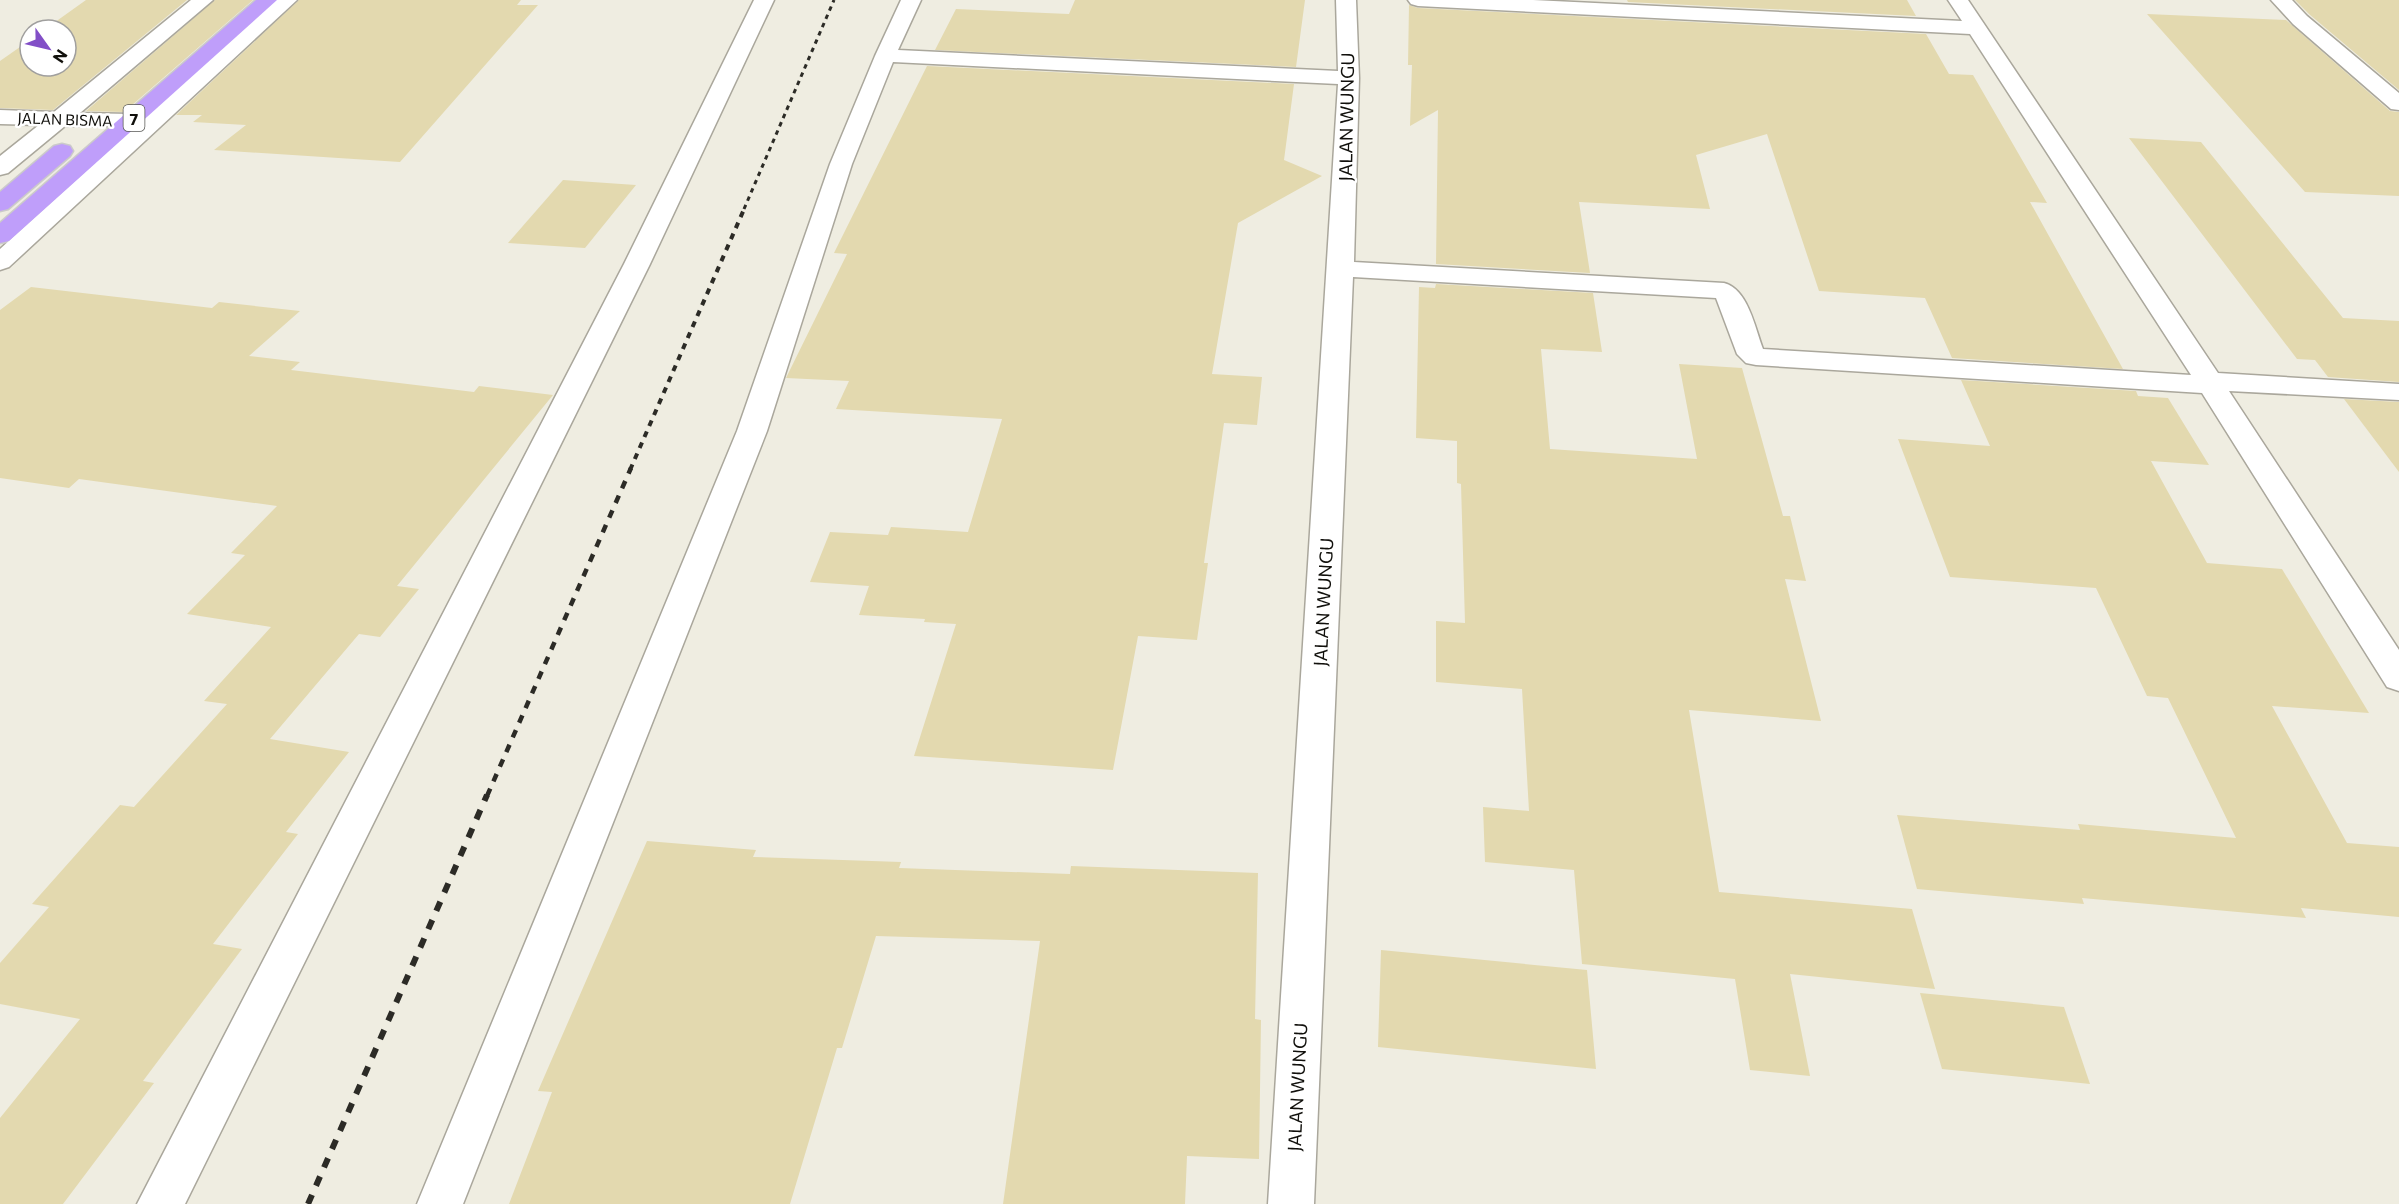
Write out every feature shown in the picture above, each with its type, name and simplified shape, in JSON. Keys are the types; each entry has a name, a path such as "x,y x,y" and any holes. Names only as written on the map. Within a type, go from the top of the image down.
{"highway":[{"path":"168,60 239,0"},
{"name":"7","path":"0,236 267,0"},
{"name":"7","path":"0,204 124,98"}],"street":[{"path":"0,168 202,0"},
{"path":"0,262 287,0"},
{"path":"160,1204 637,264 764,0"},
{"path":"440,1204 752,431 841,164 885,56 911,0"},
{"name":"JALAN WUNGU","path":"1291,1204 1341,269 1348,78 1347,0"},
{"path":"1418,0 1976,28"},
{"path":"1958,0 2210,383 2399,678"},
{"path":"2281,0 2300,20 2399,104"},
{"path":"885,56 1348,78"},
{"name":"JALAN BISMA","path":"0,117 130,121"},
{"path":"1341,269 1724,291 1730,298 1751,354 1756,357 2399,392"}],"building":[{"path":"86,0 187,0 53,110 0,108 0,61 18,48 18,78 78,78 78,18 61,18"},
{"path":"215,0 253,0 124,112 86,111"},
{"path":"299,0 521,0 517,5 538,5 400,162 214,150 246,125 193,122 202,115 176,115"},
{"path":"1075,0 1305,0 1296,67 935,50 956,9 1069,14"},
{"path":"1627,0 1907,0 1916,16 1628,2"},
{"path":"2295,0 2399,0 2399,90 2309,14"},
{"path":"1409,5 1418,8 1926,34 1949,74 1973,75 2047,203 2030,202 2123,369 1952,358 1925,298 1819,291 1767,134 1696,155 1710,209 1579,202 1590,273 1436,264 1438,110 1410,126 1412,65 1408,65"},
{"path":"2147,14 2286,20 2390,111 2399,112 2399,196 2305,192"},
{"path":"927,66 1294,84 1284,160 1322,176 1238,223 1212,374 1262,377 1257,425 1224,423 1204,563 1208,563 1197,640 1138,636 1113,770 914,756 956,624 924,622 925,619 859,615 869,586 810,582 830,532 888,535 891,527 968,532 1002,419 836,409 849,381 786,378 847,254 834,253"},
{"path":"2129,138 2201,142 2343,318 2399,321 2399,382 2328,377 2315,360 2297,359"},
{"path":"563,180 636,185 585,248 508,243"},
{"path":"1436,284 1593,293 1602,352 1541,349 1550,449 1697,459 1679,364 1742,368 1783,516 1790,516 1806,581 1785,579 1821,721 1689,710 1719,892 1912,909 1935,989 1790,974 1810,1076 1750,1070 1735,979 1582,964 1574,870 1485,862 1483,807 1529,811 1522,689 1436,682 1436,621 1465,623 1461,484 1457,483 1457,441 1416,438 1419,287 1435,288"},
{"path":"31,287 212,308 219,302 300,311 249,356 300,362 291,370 474,392 479,386 553,395 397,586 419,589 380,637 359,634 270,739 349,752 286,832 298,834 213,944 242,949 143,1081 154,1083 63,1204 0,1204 0,1118 80,1019 0,1004 0,963 49,907 32,904 120,805 134,807 227,704 204,701 271,627 187,614 245,555 231,553 277,506 79,479 69,488 0,478 0,310"},
{"path":"1961,380 2136,391 2138,396 2168,398 2209,465 2151,461 2207,563 2282,569 2369,713 2272,706 2347,843 2399,847 2399,917 2301,908 2306,918 2082,898 2084,904 1917,889 1897,815 2080,830 2078,824 2236,838 2168,698 2147,696 2096,588 1950,577 1898,439 1990,446"},
{"path":"2344,399 2399,402 2399,472"},
{"path":"647,841 756,850 753,857 901,862 899,868 1070,874 1071,866 1258,873 1255,1019 1261,1020 1259,1159 1187,1156 1185,1204 1003,1204 1040,941 876,936 842,1048 837,1048 790,1204 509,1204 552,1092 538,1091"},
{"path":"1381,950 1587,970 1596,1069 1378,1047"},
{"path":"1920,993 2064,1007 2090,1084 1942,1069"}],"railway":[{"path":"744,209 834,0"},
{"path":"630,470 745,207"},
{"path":"487,796 631,468"},
{"path":"308,1204 487,795"}]}
